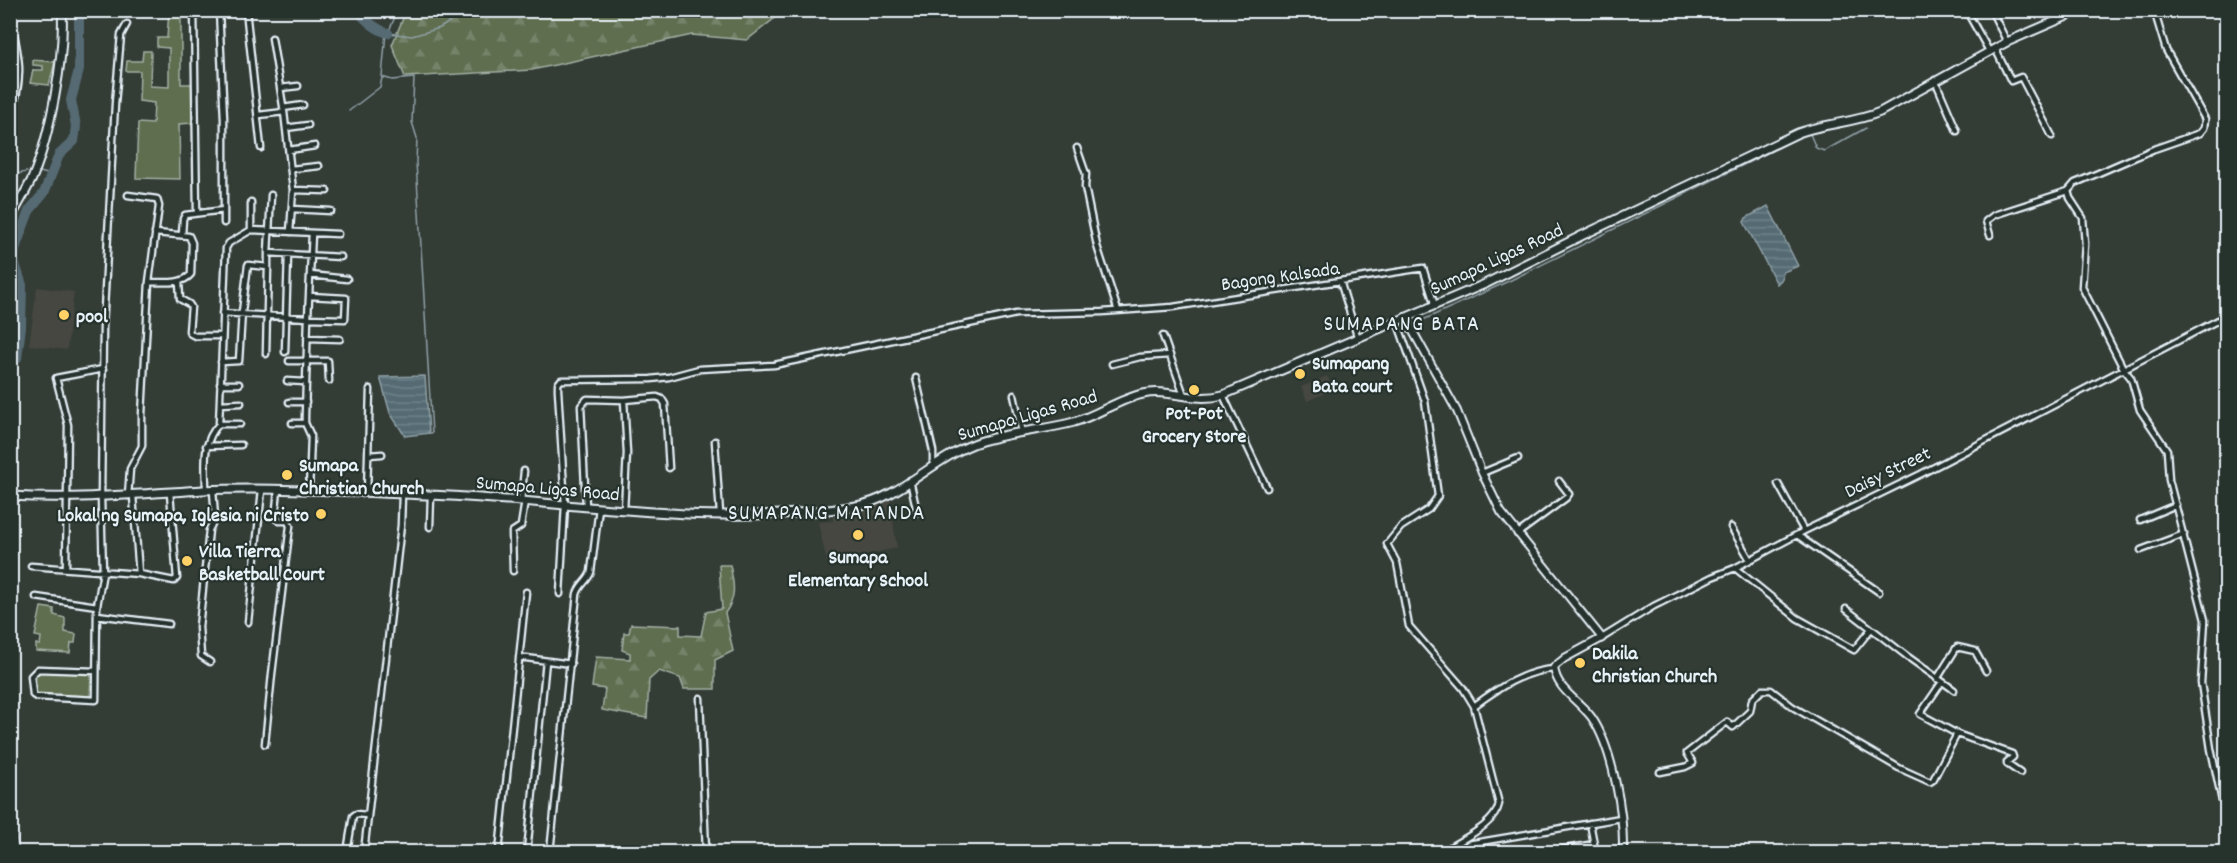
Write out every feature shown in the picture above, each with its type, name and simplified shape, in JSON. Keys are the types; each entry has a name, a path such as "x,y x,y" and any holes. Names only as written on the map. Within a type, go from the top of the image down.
{"main road":[{"path":"11,216 33,177 49,117 61,59 62,10"},
{"name":"Sumapa Ligas Road","path":"10,496 100,498 209,490 278,490 431,495 624,510 720,514 794,514 855,507 875,502 933,465 970,445 1080,420 1144,393 1208,399 1223,395 1511,272 1582,235 1761,149 1820,125 1863,119 2007,42 2081,10"}],"street":[{"path":"194,10 197,213"},
{"path":"219,10 224,119 224,223"},
{"path":"246,10 261,148"},
{"path":"1966,10 2011,81 2021,77 2052,136"},
{"path":"1991,10 2007,42"},
{"path":"1990,235 1986,221 1994,214 2068,191 2080,180 2154,149 2200,133 2204,128 2205,119 2163,43 2154,10"},
{"path":"10,15 21,65 18,97 10,119"},
{"path":"96,671 38,669 32,676 33,695 36,698 96,700 97,606 104,572 100,498 103,369 115,104 122,35 127,24"},
{"path":"10,45 15,37"},
{"path":"272,38 284,110 293,190 290,232"},
{"path":"1935,80 1957,132"},
{"path":"280,88 298,86"},
{"path":"259,115 303,105"},
{"path":"286,128 308,125"},
{"path":"289,150 315,146"},
{"path":"1077,148 1086,174 1085,188 1097,246 1118,311"},
{"path":"291,170 319,166"},
{"path":"293,190 327,190"},
{"path":"2068,191 2083,218 2085,244 2082,286 2123,368 2131,378 2140,410 2167,450 2169,480 2205,620 2201,683 2211,749 2226,820"},
{"path":"128,195 151,198 159,202 149,282 142,446 130,470 139,574"},
{"path":"266,354 271,195"},
{"path":"251,202 251,230"},
{"path":"292,209 332,211"},
{"path":"182,235 183,217 224,210"},
{"path":"210,662 201,656 199,627 209,530 215,518 209,490 206,446 210,434 219,424 226,248 229,243 251,230 338,234"},
{"path":"149,282 178,281 187,279 191,274 191,239 182,235 155,233"},
{"path":"309,491 312,446 311,436 305,423 305,382 312,233"},
{"path":"268,253 341,257"},
{"path":"285,352 288,255"},
{"path":"221,362 239,361 248,265 268,267"},
{"name":"Bagong Kalsada","path":"565,505 558,390 561,380 651,379 699,369 774,365 1016,314 1102,312 1173,307 1423,268 1434,306"},
{"path":"310,275 347,279"},
{"path":"178,281 180,299 191,307 189,331 191,334 221,336"},
{"path":"1340,281 1358,339"},
{"path":"222,313 242,312 287,318 345,319 346,298 309,296"},
{"name":"Daisy Street","path":"1554,669 1564,658 1654,606 1735,568 1804,531 1921,474 2226,316"},
{"path":"1406,317 1457,411 1482,473 1501,512 1602,638"},
{"path":"1397,321 1425,401 1438,496 1429,509 1401,527 1386,544 1397,563 1409,626 1463,688 1474,706 1499,804 1497,813 1486,823 1447,849 1446,852"},
{"path":"1163,336 1185,397"},
{"path":"307,338 340,339"},
{"path":"1112,364 1140,357 1170,355"},
{"path":"289,361 328,361 328,381"},
{"path":"66,568 68,425 56,378 103,369"},
{"path":"916,378 933,451 933,465"},
{"path":"287,381 305,382"},
{"path":"220,384 239,384"},
{"path":"367,493 370,388"},
{"path":"1014,395 1022,433"},
{"path":"1223,395 1267,488"},
{"path":"586,507 581,406 587,399 624,400 657,397 662,399 665,404 669,468"},
{"path":"624,400 627,453 624,510"},
{"path":"289,402 306,402"},
{"path":"220,404 241,403"},
{"path":"292,423 305,423"},
{"path":"219,424 240,424"},
{"path":"715,441 720,514"},
{"path":"206,446 241,445"},
{"path":"369,455 382,454"},
{"path":"1482,473 1518,458"},
{"path":"513,570 512,532 522,526 524,471"},
{"path":"910,480 916,512"},
{"path":"1517,534 1566,498 1569,494 1559,482"},
{"path":"1778,484 1804,531"},
{"path":"248,622 262,490"},
{"path":"265,744 290,526 288,521 276,520 278,490"},
{"path":"31,566 139,574 174,581 177,578 170,493"},
{"path":"364,852 401,525 402,494"},
{"path":"430,527 431,495"},
{"path":"560,594 565,505"},
{"path":"2140,520 2176,505"},
{"path":"550,852 577,594 579,587 589,578 591,572 599,507"},
{"path":"1731,527 1750,560"},
{"path":"2141,550 2184,534"},
{"path":"1797,535 1879,592"},
{"path":"1735,568 1797,618 1854,650 1871,628"},
{"path":"499,852 526,592"},
{"path":"36,597 97,606"},
{"path":"1846,609 1954,690"},
{"path":"97,615 169,624"},
{"path":"1986,671 1975,651 1957,647 1920,714 1957,734 2012,754 2013,757 2007,764 2020,772"},
{"path":"519,657 571,664"},
{"path":"527,852 546,661"},
{"path":"1474,706 1500,687 1537,670 1554,669 1558,682 1592,718 1604,744 1612,767 1621,818 1623,852"},
{"path":"1660,772 1693,763 1687,753 1727,722 1733,727 1750,711 1752,700 1762,690 1771,690 1792,707 1926,782 1933,780 1957,734"},
{"path":"700,698 706,852"},
{"path":"347,852 353,816 367,815"},
{"path":"1462,852 1468,844 1621,818"},
{"path":"1548,852 1594,844 1590,823"}],"shaded area":[{"path":"37,287 74,292 67,350 29,345"},
{"path":"1327,376 1333,390 1307,401 1301,387"},
{"name":"Sumapa Elementary School","path":"890,500 897,548 827,563 818,522 833,521 832,511 863,508"}],"green space":[{"path":"406,10 784,11 747,40 692,35 532,70 405,77 392,45"},
{"path":"169,11 181,11 181,84 192,84 192,123 179,124 180,179 136,178 138,123 153,124 154,103 139,101 140,71 126,71 127,61 142,61 143,51 151,51 150,86 169,87 169,48 157,47 157,38 167,38"},
{"path":"33,60 55,62 49,85 30,83 33,70 43,70 43,66 33,65"},
{"path":"719,565 730,565 733,578 733,596 725,613 733,651 715,660 715,689 684,689 680,678 659,671 649,680 647,718 602,710 605,689 592,687 596,657 630,659 630,653 622,650 624,633 629,633 631,624 680,626 680,635 701,636 706,612 722,609"},
{"path":"41,607 54,609 54,615 65,618 65,632 76,634 75,643 71,643 70,653 36,651 36,644 40,645 41,637 35,636"},
{"path":"36,671 91,673 90,696 35,694"}],"water":[{"path":"1768,206 1798,266 1783,272 1782,279 1777,284 1744,222 1746,218"},
{"path":"425,376 429,433 405,436 390,413 380,377"}],"waterway":[{"path":"10,365 17,358 21,327 22,285 13,258 17,243 29,211 44,193 59,155 74,141 76,126 71,100 79,70 79,10"},
{"path":"358,10 372,24 388,33"},
{"path":"398,10 388,33 412,36 440,28 465,10"},
{"path":"386,32 382,77 392,80 414,78 412,122 417,138 416,162 432,433 429,433"},
{"path":"349,111 380,87 382,78"},
{"path":"1412,325 1511,280 1806,134 1810,134 1816,148 1824,151 1866,128"},
{"path":"10,175 27,172"},
{"path":"40,172 51,175"},
{"path":"10,462 13,472 13,493"},
{"path":"10,558 13,569 10,573"},
{"path":"10,803 19,852"}],"place":[{"name":"pool","path":"64,315"},
{"name":"Sumapang Bata court","path":"1300,374"},
{"name":"Pot-Pot Grocery Store","path":"1194,390"},
{"name":"Sumapa Christian Church","path":"287,475"},
{"name":"Lokal ng Sumapa, Iglesia ni Cristo","path":"321,514"},
{"name":"Sumapa Elementary School","path":"858,535"},
{"name":"Villa Tierra Basketball Court","path":"187,561"},
{"name":"Dakila Christian Church","path":"1580,663"}],"district":[{"name":"SUMAPANG BATA","path":"1402,322"},
{"name":"SUMAPANG MATANDA","path":"827,511"}]}
